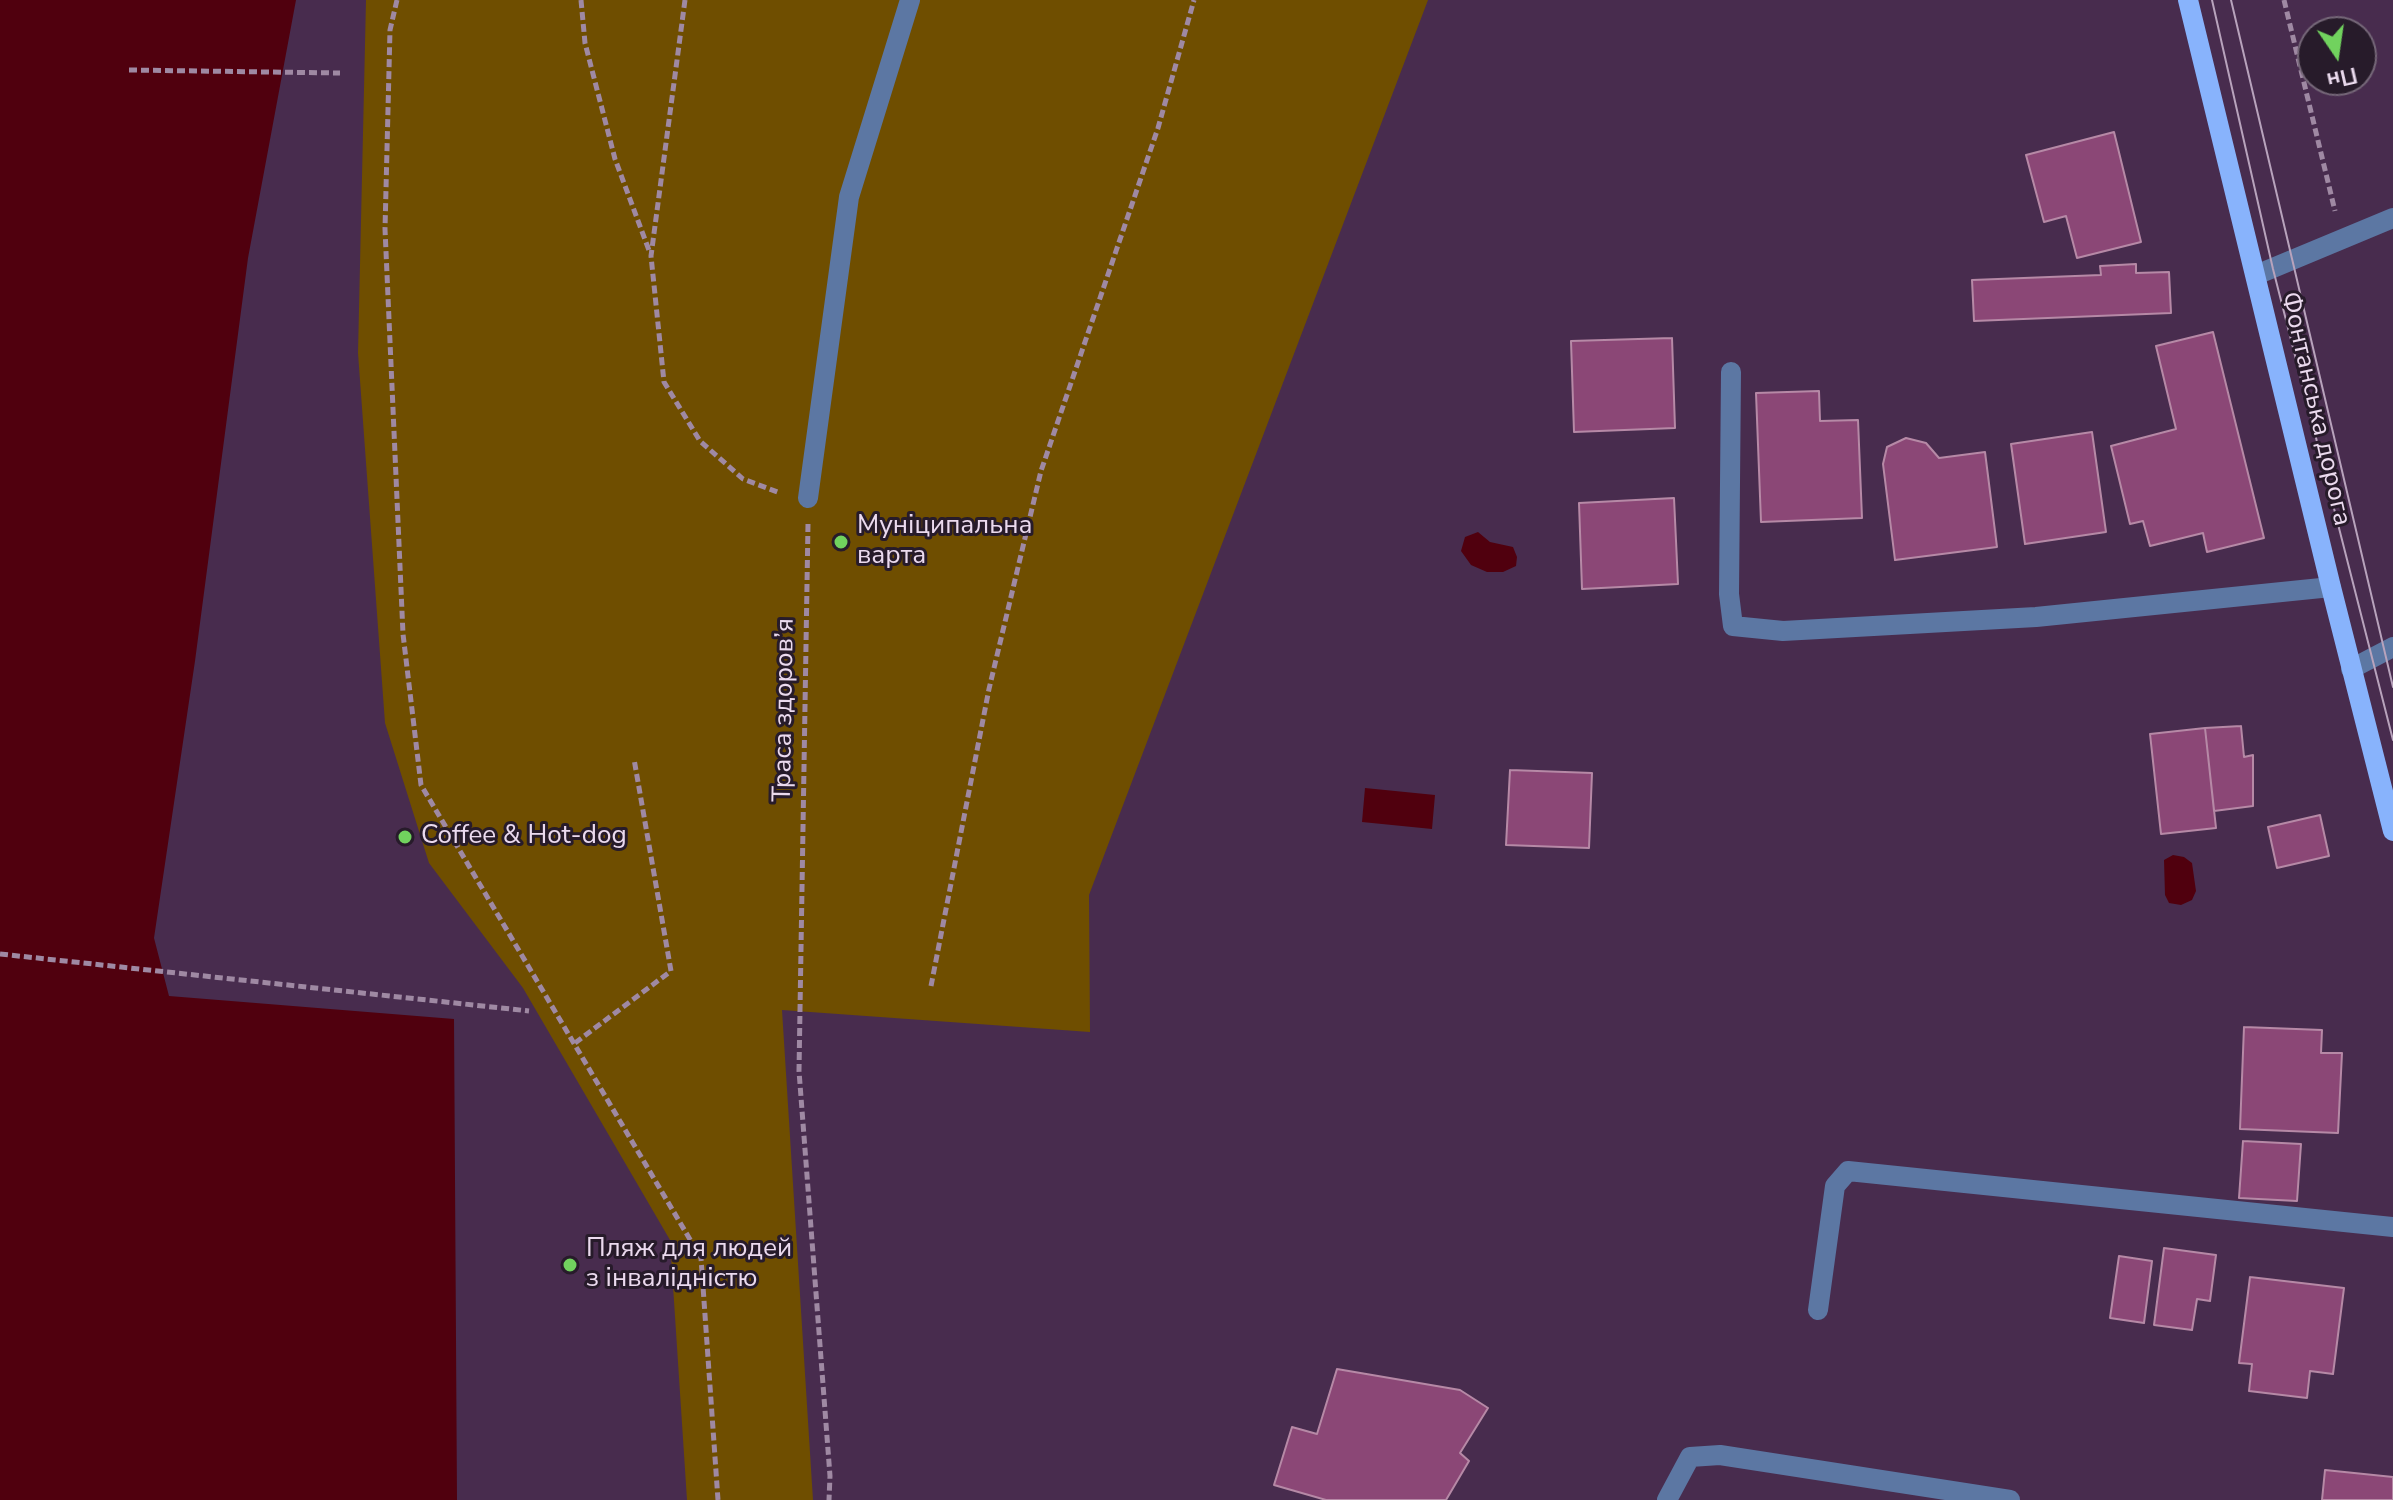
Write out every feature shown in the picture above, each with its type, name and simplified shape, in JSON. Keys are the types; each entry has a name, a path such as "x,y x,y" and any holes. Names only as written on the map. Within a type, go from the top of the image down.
{"main road":[{"name":"Фонтанська дорога","path":"2188,0 2393,831"}],"street":[{"path":"808,498 849,197 910,0"},
{"path":"2256,275 2393,218"},
{"path":"1731,372 1729,594 1733,626 1783,631 2036,617 2331,587"},
{"path":"2351,669 2393,647"},
{"path":"1818,1310 1835,1186 1848,1171 2393,1227"},
{"path":"1667,1500 1690,1457 1720,1455 2010,1500"}],"path":[{"path":"397,0 390,30 385,229 403,634 421,785 701,1258 718,1500"},
{"path":"581,0 585,43 615,159 651,256"},
{"path":"685,0 651,256 664,382 700,441 743,479 773,492 808,498"},
{"path":"931,986 989,689 1041,471 1158,128 1194,0"},
{"path":"2284,0 2342,240"},
{"path":"129,70 340,73"},
{"name":"Траса здоров’я","path":"808,498 799,1071 830,1476 829,1500"},
{"path":"575,1043 671,971 634,759"},
{"path":"0,954 529,1011"}],"shaded area":[{"path":"0,0 296,0 248,258 195,661 154,938 169,996 454,1019 457,1500 0,1500"},
{"path":"366,0 1428,0 1089,895 1090,1032 782,1010 813,1500 687,1500 670,1240 523,988 429,863 385,723 358,353"},
{"path":"1478,532 1490,542 1513,547 1516,566 1503,572 1487,572 1471,565 1461,551 1465,537"},
{"path":"1365,788 1435,795 1432,829 1362,822"},
{"path":"2173,855 2184,857 2192,863 2196,891 2192,900 2181,905 2169,903 2165,895 2164,860"}],"building":[{"path":"2114,132 2141,242 2077,258 2066,216 2044,222 2026,155"},
{"path":"2136,264 2136,273 2169,272 2171,313 1974,321 1972,280 2101,275 2100,266"},
{"path":"2213,332 2264,538 2207,552 2203,533 2150,546 2143,521 2130,524 2111,446 2176,429 2156,346"},
{"path":"1672,338 1675,428 1574,432 1571,341"},
{"path":"1819,391 1820,421 1858,420 1862,518 1761,522 1756,393"},
{"path":"2092,432 2106,532 2025,544 2011,444"},
{"path":"1906,438 1926,443 1939,458 1985,452 1997,547 1895,560 1883,464 1887,447"},
{"path":"1674,498 1678,584 1582,589 1579,503"},
{"path":"2241,726 2244,757 2253,755 2253,806 2214,811 2205,728"},
{"path":"2205,728 2216,828 2161,834 2150,734"},
{"path":"1510,770 1592,773 1589,848 1506,845"},
{"path":"2320,815 2329,856 2277,868 2268,827"},
{"path":"2244,1027 2322,1030 2321,1053 2342,1053 2338,1133 2240,1129"},
{"path":"2243,1141 2301,1144 2297,1201 2239,1198"},
{"path":"2164,1248 2216,1255 2210,1301 2197,1299 2192,1330 2154,1325"},
{"path":"2119,1256 2152,1261 2144,1323 2110,1318"},
{"path":"2250,1277 2344,1288 2333,1374 2310,1371 2307,1398 2249,1391 2252,1364 2239,1363"},
{"path":"1337,1369 1460,1390 1488,1408 1460,1453 1469,1461 1446,1500 1326,1500 1274,1485 1292,1427 1317,1434"},
{"path":"2325,1470 2393,1477 2393,1500 2322,1500"}],"tram line":[{"path":"2212,0 2273,269 2393,740"},
{"path":"2231,0 2393,687"}],"place":[{"name":"Муніципальна варта","path":"841,542"},
{"name":"Coffee & Hot-dog","path":"405,837"},
{"name":"Пляж для людей з інвалідністю","path":"570,1265"}]}
